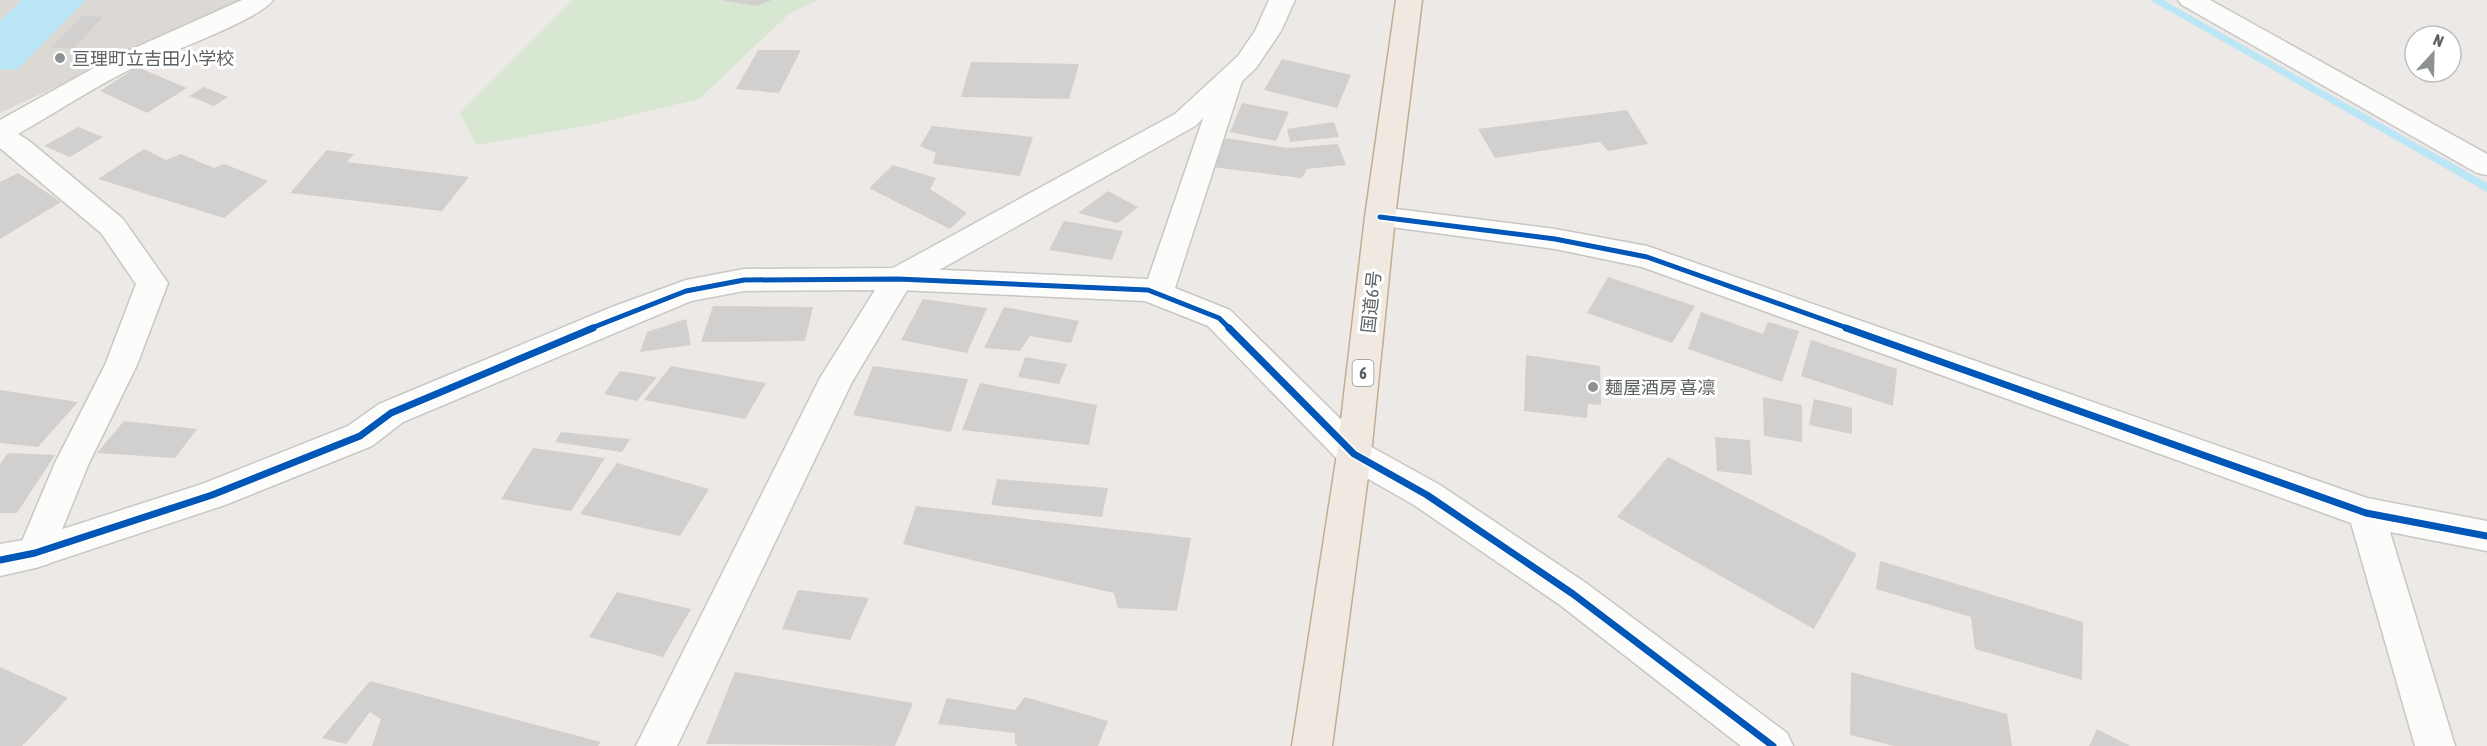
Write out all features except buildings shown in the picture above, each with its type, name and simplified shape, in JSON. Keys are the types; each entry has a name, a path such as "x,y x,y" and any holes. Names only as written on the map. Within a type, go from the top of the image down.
{"highway":[{"name":"国道6号","path":"1312,746 1354,454 1380,217 1409,0"}],"street":[{"path":"35,553 72,463 121,364 152,283 112,226 18,146 0,134 118,65 238,13 260,0"},
{"path":"656,746 837,378 898,279 1185,120 1247,62 1268,31 1281,0"},
{"path":"2192,0 2487,166"},
{"path":"1158,294 1230,78"},
{"path":"1380,217 1555,239 1647,257 2366,513 2487,536"},
{"path":"0,560 35,553 212,495 360,436 391,413 686,291 744,280 898,279 1148,290 1219,318 1354,454 1427,495 1573,594 1773,746"},
{"path":"2366,513 2434,746"}],"shaded area":[{"name":"亘理町立吉田小学校","path":"0,0 243,0 0,113"}],"green space":[{"path":"573,0 818,0 789,14 699,99 590,125 476,145 460,113"}],"water":[{"path":"22,0 86,0 17,70 0,69 0,21"}],"waterway":[{"path":"2155,0 2487,188"}],"cycle path":[{"path":"1380,217 1555,239 1647,257 2366,513 2487,536"},
{"path":"0,560 35,553 212,495 360,436 391,413 623,315 686,291 744,280 898,279 1148,290 1219,318 1354,454 1427,495 1573,594 1773,746"}],"place":[{"name":"亘理町立吉田小学校","path":"60,58"},
{"name":"麺屋酒房 喜凛","path":"1593,387"}]}
